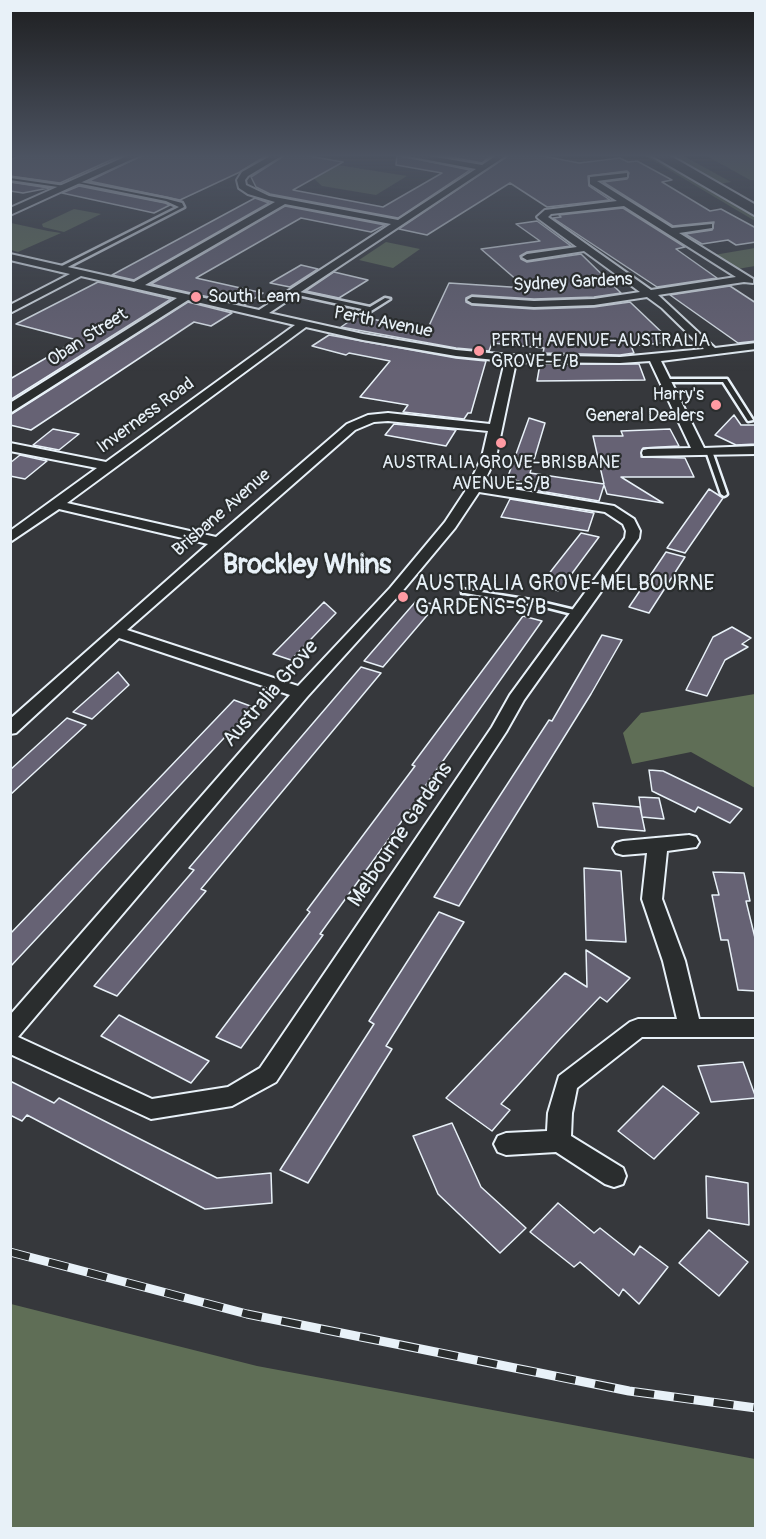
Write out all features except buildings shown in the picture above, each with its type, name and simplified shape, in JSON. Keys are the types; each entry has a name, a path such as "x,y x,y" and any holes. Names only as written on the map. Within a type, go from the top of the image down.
{"street":[{"path":"135,286 239,227"},
{"path":"260,314 395,227"},
{"path":"556,227 666,306 713,352"},
{"path":"663,227 756,285"},
{"path":"670,231 706,227"},
{"path":"525,257 586,248"},
{"name":"Perth Avenue","path":"10,258 407,346 511,358 586,360 654,358 756,346"},
{"path":"10,310 79,273"},
{"name":"Sydney Gardens","path":"472,300 534,304 594,302 746,279"},
{"name":"Oban Street","path":"10,409 186,297"},
{"name":"Inverness Road","path":"10,538 303,324"},
{"name":"Australia Grove","path":"10,1031 301,693 395,591 450,525 475,487 489,457 511,358"},
{"path":"654,358 704,451"},
{"name":"Brisbane Avenue","path":"10,729 116,632 359,422 388,417 406,417 497,428"},
{"path":"10,447 108,466"},
{"path":"648,453 756,450"},
{"name":"Melbourne Gardens","path":"10,1043 151,1109 232,1096 268,1075 500,728 516,699 632,538 633,531 629,522 620,514 600,507 475,487"},
{"path":"57,504 219,542"},
{"path":"116,632 301,693"},
{"path":"623,849 689,842"},
{"path":"658,845 652,899 674,961 690,1028"},
{"path":"560,1141 560,1113 567,1083 638,1028 756,1028"},
{"path":"506,1143 560,1141 615,1176"}],"lane":[{"path":"60,269 143,227"},
{"path":"295,292 370,309 387,299"},
{"path":"665,381 725,380 750,420"},
{"path":"704,451 724,494"},
{"path":"465,591 537,603 576,613"}],"green space":[{"path":"11,227 29,227 61,233 18,252 11,250"},
{"path":"43,227 75,227 64,232"},
{"path":"386,242 420,249 393,268 359,260"},
{"path":"755,248 755,266 737,269 714,255"},
{"path":"755,694 755,788 691,752 632,764 623,733 641,713"},
{"path":"11,1304 257,1366 755,1459 755,1528 11,1528"}],"railway":[{"path":"10,1252 247,1314 629,1391 756,1408"}],"place":[{"name":"South Leam","path":"196,297"},
{"name":"PERTH AVENUE-AUSTRALIA GROVE-E/B","path":"479,351"},
{"name":"Harry's General Dealers","path":"716,405"},
{"name":"AUSTRALIA GROVE-BRISBANE AVENUE-S/B","path":"501,443"},
{"name":"AUSTRALIA GROVE-MELBOURNE GARDENS-S/B","path":"403,597"}],"district":[{"name":"Brockley Whins","path":"307,566"}]}
